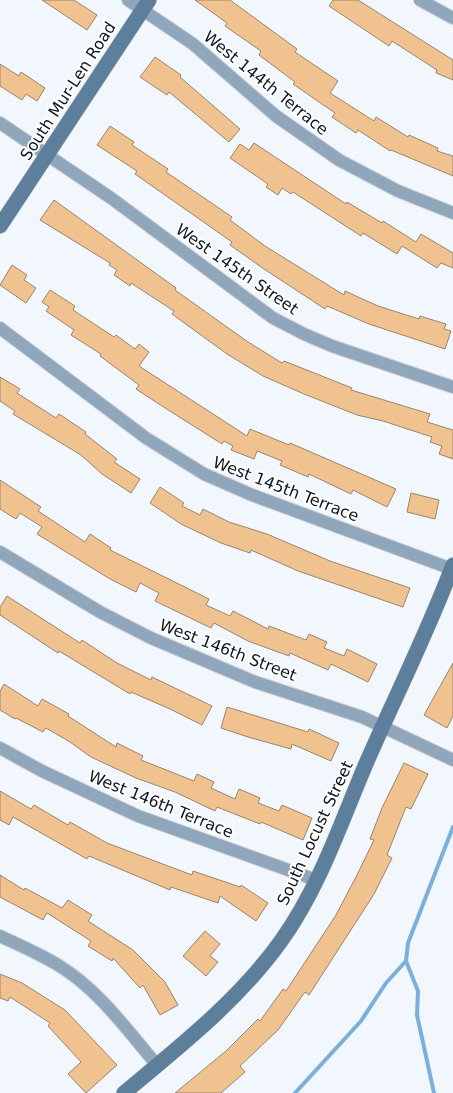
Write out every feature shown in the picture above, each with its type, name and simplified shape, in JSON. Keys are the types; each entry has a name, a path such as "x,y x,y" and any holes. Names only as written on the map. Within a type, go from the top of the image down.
{"street":[{"name":"West 144th Terrace","path":"128,0 146,5 276,116 330,155 398,191 453,213"},
{"path":"420,0 453,18"},
{"name":"South Mur-Len Road","path":"0,226 146,5"},
{"name":"West 145th Street","path":"0,123 111,198 273,318 332,346 453,387"},
{"name":"West 145th Terrace","path":"0,328 146,438 204,474 252,495 452,567"},
{"name":"West 146th Street","path":"0,552 91,607 151,638 255,682 334,707 384,727 453,760"},
{"name":"South Locust Street","path":"124,1093 233,998 262,965 295,920 316,880 425,634 452,567"},
{"name":"West 146th Terrace","path":"0,748 42,771 138,816 316,880"},
{"path":"0,936 59,965 84,984 102,1001 157,1065"}],"building":[{"path":"42,0 74,0 97,15 87,30"},
{"path":"195,0 230,0 297,49 295,52 338,81 330,93 374,121 376,117 408,137 409,135 438,148 437,151 453,156 453,176 390,151 358,130 356,133 332,117 335,113 293,84 295,82 259,55 261,51 225,26 227,23"},
{"path":"333,0 358,0 453,60 453,80 436,73 437,70 392,41 389,46 329,6"},
{"path":"155,57 181,75 180,77 240,129 229,142 169,92 167,95 140,77"},
{"path":"0,64 19,76 21,72 45,88 37,101 26,94 22,100 0,86"},
{"path":"110,126 134,142 132,145 168,169 166,172 232,217 230,220 265,246 344,295 345,291 378,306 419,319 420,316 446,324 444,329 451,331 445,349 369,324 327,306 325,309 264,269 230,245 232,242 135,174 137,171 97,145"},
{"path":"254,143 346,204 347,202 382,223 383,221 416,242 421,234 453,253 453,268 441,263 437,268 402,246 397,254 363,233 361,236 293,192 291,194 282,188 278,195 266,187 268,184 230,158 240,144 249,150"},
{"path":"54,200 176,288 175,290 248,342 282,363 284,361 352,388 351,390 430,414 427,422 453,430 453,459 439,454 442,446 430,442 432,437 383,421 357,415 304,394 263,376 227,354 172,314 174,311 131,283 130,286 114,275 117,270 109,265 110,263 40,220"},
{"path":"12,265 27,275 24,280 36,288 26,303 0,285"},
{"path":"50,290 75,306 73,310 114,337 116,335 135,349 139,344 149,352 139,366 247,436 250,429 289,445 290,443 396,489 387,507 353,490 351,494 309,474 308,477 280,465 282,461 257,451 254,459 231,450 233,446 224,441 222,444 162,406 136,389 139,385 100,356 101,354 71,335 74,330 46,311 49,307 42,302"},
{"path":"0,377 20,389 17,393 56,418 59,414 86,432 85,434 117,459 114,462 140,479 131,493 102,474 81,455 13,414 15,411 0,401"},
{"path":"0,480 41,507 38,511 85,542 90,534 111,548 110,550 209,599 206,605 230,616 233,611 268,629 269,626 306,640 309,634 327,642 324,648 344,656 347,649 377,664 368,682 331,664 328,670 290,653 289,656 248,641 214,623 211,628 155,601 159,593 140,583 136,592 110,579 37,534 42,527 20,513 16,519 0,509"},
{"path":"160,487 184,503 182,506 200,515 203,509 229,522 267,534 330,561 410,588 403,607 298,571 251,550 250,553 221,543 181,524 150,503"},
{"path":"411,493 439,500 435,519 407,512"},
{"path":"7,596 80,643 82,640 117,663 151,680 152,677 212,706 202,725 131,692 130,694 59,651 58,653 0,615 0,607"},
{"path":"453,663 453,716 447,728 424,715"},
{"path":"4,684 38,706 42,699 69,714 68,716 116,747 117,743 143,756 141,760 194,781 197,774 214,782 211,788 235,799 239,789 260,798 258,803 279,811 282,805 312,818 303,840 261,822 260,824 217,807 215,811 175,792 136,778 91,757 46,728 43,732 15,719 0,710 0,691"},
{"path":"227,707 308,732 309,729 339,743 331,761 292,744 291,749 248,737 221,728"},
{"path":"404,763 428,774 411,809 406,807 387,855 392,858 374,894 309,995 305,992 278,1030 240,1066 245,1072 221,1093 175,1093 226,1051 258,1019 260,1021 283,989 286,991 336,915 356,877 374,840 370,839 382,808"},
{"path":"0,791 31,809 34,805 68,825 70,822 107,843 192,875 193,871 240,887 241,885 268,903 256,921 220,896 218,903 171,887 170,890 89,856 87,859 13,817 9,825 0,820"},
{"path":"0,875 24,890 25,888 62,908 68,900 92,915 88,921 133,950 165,982 178,1005 160,1015 143,985 140,988 113,958 112,961 88,946 91,941 47,913 43,920 0,897"},
{"path":"205,931 220,944 210,956 218,962 206,976 183,956"},
{"path":"0,974 22,983 65,1010 117,1065 86,1093 68,1074 81,1062 48,1026 50,1023 10,997 8,1001 0,998"}],"waterway":[{"path":"434,1093 417,1015 418,991 406,961 408,943 453,827"},
{"path":"295,1093 361,1021 386,983 406,961"}]}
